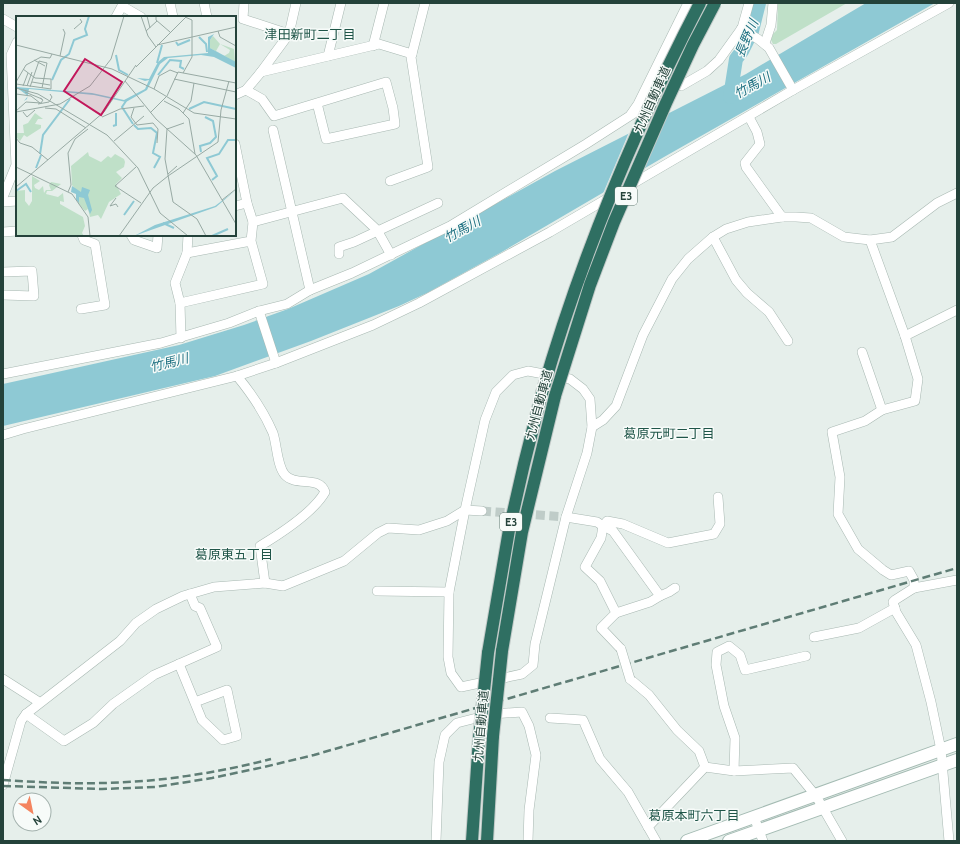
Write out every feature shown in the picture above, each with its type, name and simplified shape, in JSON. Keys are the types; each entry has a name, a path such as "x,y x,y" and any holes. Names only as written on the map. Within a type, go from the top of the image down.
{"highway":[{"name":"九州自動車道","path":"472,841 479,738 488,652 509,530 542,393 575,286 600,219 652,100 700,3"},
{"name":"九州自動車道","path":"487,841 493,736 502,651 522,532 555,396 590,285 614,222 666,103 693,45 715,3"}],"street":[{"path":"170,3 173,16"},
{"path":"204,3 206,16"},
{"path":"244,3 239,20 289,34"},
{"path":"236,95 246,90 289,34 296,3"},
{"path":"328,56 341,3"},
{"path":"373,46 384,3"},
{"path":"390,181 428,167 411,57 425,3"},
{"path":"3,374 153,345 230,323 259,311 287,304 310,290 352,273 450,226 586,144 635,112 688,3"},
{"path":"681,86 708,71 743,30 748,3"},
{"path":"762,41 771,25 773,3"},
{"path":"3,436 38,425 237,376 276,363 373,325 419,303 556,228 749,117 792,89 949,3"},
{"path":"117,16 122,6 139,16"},
{"path":"3,19 16,26"},
{"path":"743,30 762,41 772,53 792,89"},
{"path":"16,44 11,55 16,147"},
{"path":"261,72 379,44 412,54"},
{"path":"246,90 262,99 274,116 386,82 393,108 395,124 326,139 317,103"},
{"path":"749,117 757,132 760,144 745,163 746,168 782,217"},
{"path":"273,130 310,290"},
{"path":"180,303 263,284 251,241 253,222 247,204 236,149"},
{"path":"3,197 16,167"},
{"path":"592,427 603,420 616,406 643,335 672,279 688,259 713,237 726,229 748,222 782,217 811,218 844,237 870,240 892,237 937,203 957,193"},
{"path":"253,222 292,213 343,198 378,230 391,255"},
{"path":"3,202 16,201"},
{"path":"339,254 338,247 354,242 438,203"},
{"path":"236,206 247,204"},
{"path":"3,232 16,231"},
{"path":"81,309 105,305 95,244 84,240 82,236"},
{"path":"132,236 134,240 157,248 158,236"},
{"path":"181,338 180,303 176,283 187,253 188,236"},
{"path":"713,237 736,280 747,293 770,312 788,341"},
{"path":"870,240 905,336 918,379 915,401 882,410 865,421 832,432 840,477 838,514 858,549 891,575 910,571 914,580 914,588"},
{"path":"187,253 251,241"},
{"path":"3,272 32,271 34,296 3,295"},
{"path":"905,336 957,310"},
{"path":"259,311 276,363"},
{"path":"862,352 882,410"},
{"path":"528,371 570,379 583,389 590,399 592,427 587,453 566,517 535,644 533,665 522,674 461,687 451,673 448,657 449,592 465,510 485,420 496,392 513,375 528,371"},
{"path":"237,376 254,396 273,434 285,475 292,479 320,484 324,488 325,492 316,506 275,538 260,546 265,583"},
{"path":"616,614 600,581 585,567 601,538 603,526 607,521 623,524 668,543 714,534 720,524 718,497"},
{"path":"3,785 21,721 26,714 39,702 72,679 120,641 136,623 156,608 190,594 214,587 265,583 283,586 344,562 378,533 388,528 419,530 447,521 465,510 482,511"},
{"path":"566,517 596,522 614,531 660,596"},
{"path":"950,841 941,750 931,702 916,646 893,602 914,588 957,580"},
{"path":"675,588 650,602 616,614 601,628 621,649 630,679 649,695 677,730 699,751 705,767"},
{"path":"377,591 449,592"},
{"path":"26,714 64,741 93,723 113,704 154,674 217,647 200,608 195,606 190,594"},
{"path":"814,636 859,628 895,608"},
{"path":"734,771 735,738 724,706 716,665 717,652 729,646 740,655 745,670 806,656"},
{"path":"179,664 202,720 223,740 237,736 227,690 195,702"},
{"path":"3,679 39,702"},
{"path":"436,841 439,762 445,735 457,723 492,714 522,712 529,726 536,755 528,841"},
{"path":"550,718 582,720 600,759 628,792 656,841"},
{"path":"687,841 816,796 957,744"},
{"path":"729,841 761,836 823,808 957,760"},
{"path":"705,767 734,771 793,768 816,796 842,841"},
{"path":"648,827 705,767"},
{"path":"754,818 761,836"}],"green space":[{"path":"778,3 847,3 776,44 773,44 771,40 773,34 777,30"}],"water":[{"name":"竹馬川","path":"866,3 935,3 664,157 500,253 427,293 399,306 311,341 215,376 3,426 3,384 179,345 244,325 288,309 369,274 555,171 746,74"}],"pier":[{"path":"669,110 641,173 602,196 630,130"}],"waterway":[{"name":"長野川","path":"730,97 736,59 742,51 752,31 759,3"}],"tunnel":[{"path":"482,511 566,517"}],"railway":[{"path":"3,786 102,789 155,787 212,778 264,767 314,755 957,568"},
{"path":"3,780 78,783 145,781 230,769 271,759"}],"district":[{"name":"津田新町二丁目","path":"310,34"},
{"name":"葛原元町二丁目","path":"669,433"},
{"name":"葛原東五丁目","path":"234,554"},
{"name":"葛原本町六丁目","path":"694,815"}]}
